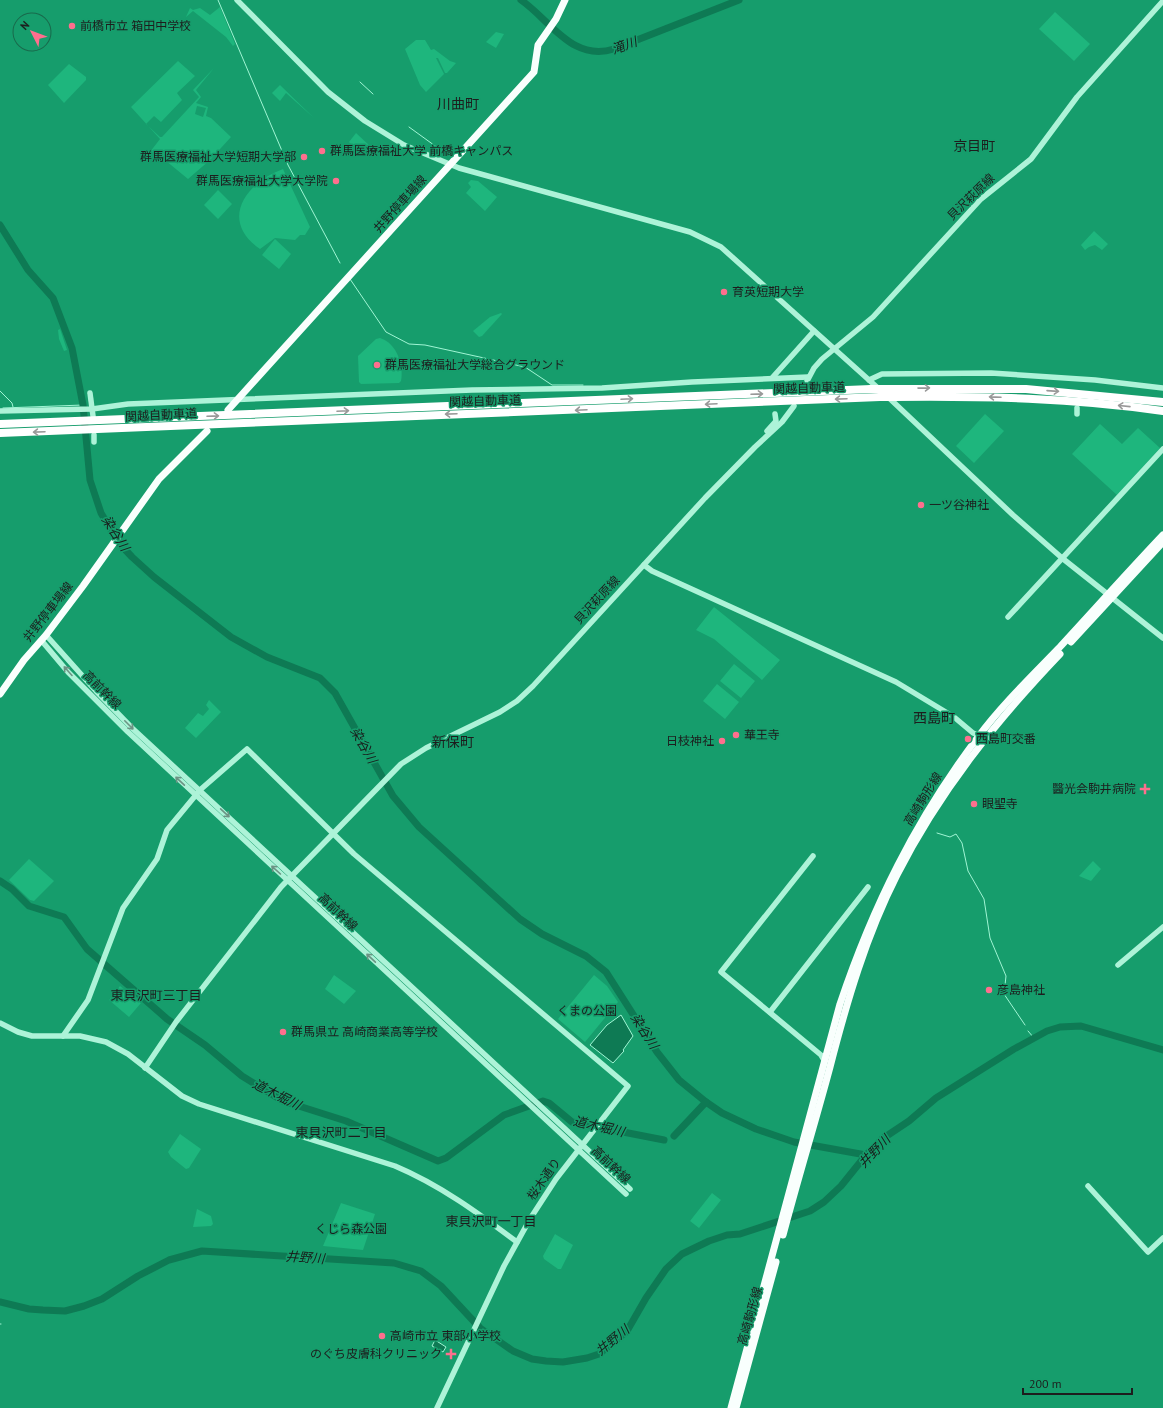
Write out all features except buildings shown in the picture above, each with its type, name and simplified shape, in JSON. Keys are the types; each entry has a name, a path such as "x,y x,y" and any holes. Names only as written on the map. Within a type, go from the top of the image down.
{"highway":[{"name":"関越自動車道","path":"92,426 871,389 1026,389 1163,402"},
{"name":"関越自動車道","path":"92,426 880,397 1026,398 1163,411"},
{"path":"0,424 92,426"},
{"path":"0,433 78,426"}],"main road":[{"name":"井野停車場線","path":"228,410 534,72 538,45 554,23 565,0"},
{"name":"井野停車場線","path":"0,694 24,660 113,544 159,480 207,431"},
{"name":"高崎駒形線","path":"1109,596 1163,535"},
{"name":"高崎駒形線","path":"807,1136 824,1060 854,962 890,878 934,801 1017,691 1163,542"},
{"name":"高崎駒形線","path":"807,1136 848,997 875,921 897,875 921,832 982,736"},
{"path":"782,1230 807,1136"},
{"name":"高崎駒形線","path":"731,1408 782,1230"},
{"name":"高崎駒形線","path":"736,1408 782,1230"}],"street":[{"path":"237,0 320,85 354,113 404,145 450,165 644,218 706,238 735,258 834,350 869,380 1013,515 1062,558 1163,638"},
{"name":"貝沢萩原線","path":"805,385 808,377 822,359 873,317 982,199 1030,159 1077,97 1163,1"},
{"path":"772,378 814,331"},
{"path":"869,380 882,374 992,372 1080,379 1163,388"},
{"path":"0,411 91,409 128,404 472,390 602,388 808,377"},
{"path":"1079,386 1080,379"},
{"path":"90,392 94,442"},
{"name":"貝沢萩原線","path":"145,1068 176,1022 287,880 379,786 401,764 426,748 489,718 517,701 533,686 755,447 782,422 794,406"},
{"path":"755,447 762,436 775,423 777,418 775,414"},
{"path":"1008,617 1163,449"},
{"path":"644,565 652,571 896,682 954,717 982,736"},
{"name":"高前幹線","path":"43,637 122,717 581,1148"},
{"name":"高前幹線","path":"43,637 68,672 122,727 287,880 628,1191"},
{"path":"63,1036 88,1000 126,903 157,859 167,830 200,790 247,749 332,834"},
{"name":"桜木通り","path":"332,834 628,1086 556,1179 517,1242 437,1408"},
{"path":"813,856 721,972 821,1055 824,1060"},
{"path":"770,1012 868,887"},
{"path":"1118,965 1163,927"},
{"path":"0,1023 18,1032 32,1036 87,1037 106,1042 121,1049 182,1096 199,1104 332,1146 414,1174 463,1203 517,1242"},
{"path":"1088,1186 1148,1252 1163,1238"}],"green space":[{"path":"220,7 235,44 233,46 226,37 193,11 186,17 190,8 193,10 200,8 210,15"},
{"path":"1055,12 1090,44 1074,61 1039,29"},
{"path":"496,32 504,34 496,48 486,42"},
{"path":"416,40 425,40 431,50 434,49 450,61 456,63 447,73 445,73 438,58 436,58 444,74 426,92 420,85 405,49"},
{"path":"178,61 195,76 177,93 182,100 161,122 154,116 146,124 131,107"},
{"path":"69,64 86,77 86,80 64,103 48,85"},
{"path":"214,68 196,90 201,97 196,103 208,107 206,116 211,118 231,137 210,160 188,179 154,151 152,153 150,152 160,139 149,126 160,137 162,137 199,97 193,90","holes":["197,106 206,108 203,117 195,114"]},
{"path":"280,85 314,118 286,93 280,101 272,93"},
{"path":"356,133 371,147 363,156 349,142"},
{"path":"283,169 310,227 305,235 300,235 295,240 275,238 260,249 248,238 241,227 239,215 242,204 248,193 258,183 269,175"},
{"path":"471,180 478,181 497,197 485,211 466,193 471,187 468,183"},
{"path":"218,190 232,204 218,219 204,205"},
{"path":"1094,231 1108,244 1102,250 1095,245 1085,250 1081,245"},
{"path":"275,239 291,254 279,269 262,255"},
{"path":"501,313 502,314 482,336 479,337 473,331 490,317"},
{"path":"60,329 67,350 64,351 59,339 58,330"},
{"path":"380,338 391,345 398,356 402,375 401,381 399,383 361,384 359,382 358,356 376,339"},
{"path":"985,414 1004,431 974,463 956,446"},
{"path":"1100,424 1122,444 1138,428 1160,448 1117,495 1072,454"},
{"path":"714,607 780,660 762,680 714,639 696,630"},
{"path":"734,664 755,681 741,698 720,681"},
{"path":"717,684 739,702 725,719 703,701"},
{"path":"209,700 221,712 196,738 185,728 198,713 203,716 209,709 206,705"},
{"path":"29,859 54,881 34,901 30,900 9,880"},
{"path":"1093,861 1101,869 1091,881 1079,876"},
{"path":"334,975 356,991 344,1004 325,989"},
{"name":"くまの公園","path":"594,975 607,986 618,1002 585,1042 558,1019"},
{"path":"120,986 141,1003 129,1017 109,1000"},
{"path":"180,1134 201,1149 189,1168 186,1169 171,1157 168,1152"},
{"path":"712,1193 721,1200 699,1228 690,1221"},
{"name":"くじら森公園","path":"341,1203 375,1214 363,1250 323,1246"},
{"path":"197,1209 211,1216 213,1224 211,1226 193,1227"},
{"path":"555,1234 573,1245 561,1269 558,1269 544,1259 543,1256"}],"shaded area":[{"path":"621,1015 633,1036 623,1050 624,1051 613,1063 590,1045 607,1025"},
{"path":"435,1340 446,1347 443,1352 432,1346"}],"waterway":[{"path":"218,0 288,165 340,263"},
{"name":"滝川","path":"521,0 574,45 586,50 599,51 614,49 739,0"},
{"path":"360,82 373,94"},
{"path":"409,127 449,156"},
{"name":"染谷川","path":"0,225 28,270 53,298 72,348 83,405 90,480 101,513 119,543 132,557 154,577 231,637 267,657 320,678 335,693 393,796 419,827 520,919 542,934 586,956 606,972 657,1052 679,1080 706,1102 722,1113 756,1129 794,1142 866,1155"},
{"path":"350,279 386,332 409,344 425,345 525,367 552,385 583,385"},
{"path":"0,391 12,403 13,407"},
{"path":"3,408 83,405"},
{"path":"937,833 950,837 956,834 962,843 968,871 984,899 990,938 1006,976 1004,994 1025,1025"},
{"name":"道木堀川","path":"0,881 12,889 29,906 64,917 87,949 167,1019 205,1045 242,1076 283,1101 346,1121 438,1161 446,1158 504,1115 543,1101 549,1103 572,1122 664,1140"},
{"name":"井野川","path":"0,1302 29,1309 65,1311 102,1299 138,1276 169,1260 202,1251 394,1263 421,1271 441,1286 480,1328 513,1351 532,1359 546,1361 563,1362 587,1358 599,1354 627,1331 646,1298 666,1269 682,1254 709,1241 727,1235 740,1234 810,1211 824,1202 841,1186 866,1155 882,1139 909,1121 936,1098 1014,1049 1047,1031 1060,1027 1081,1026 1163,1050"},
{"path":"1028,1031 1034,1038"},
{"name":"道木堀川","path":"674,1136 706,1102"}],"place":[{"name":"前橋市立 箱田中学校","path":"72,26"},
{"name":"群馬医療福祉大学 前橋キャンパス","path":"322,151"},
{"name":"群馬医療福祉大学短期大学部","path":"304,157"},
{"name":"群馬医療福祉大学大学院","path":"336,181"},
{"name":"育英短期大学","path":"724,292"},
{"name":"群馬医療福祉大学総合グラウンド","path":"377,365"},
{"name":"一ツ谷神社","path":"921,505"},
{"name":"華王寺","path":"736,735"},
{"name":"西島町交番","path":"968,739"},
{"name":"日枝神社","path":"722,741"},
{"name":"醫光会駒井病院","path":"1145,789"},
{"name":"眼聖寺","path":"974,804"},
{"name":"彦島神社","path":"989,990"},
{"name":"群馬県立 高崎商業高等学校","path":"283,1032"},
{"name":"高崎市立 東部小学校","path":"382,1336"},
{"name":"のぐち皮膚科クリニック","path":"451,1354"}],"district":[{"name":"川曲町","path":"458,104"},
{"name":"京目町","path":"974,146"},
{"name":"西島町","path":"934,718"},
{"name":"新保町","path":"453,742"},
{"name":"東貝沢町三丁目","path":"156,995"},
{"name":"東貝沢町二丁目","path":"341,1132"},
{"name":"東貝沢町一丁目","path":"491,1221"}]}
